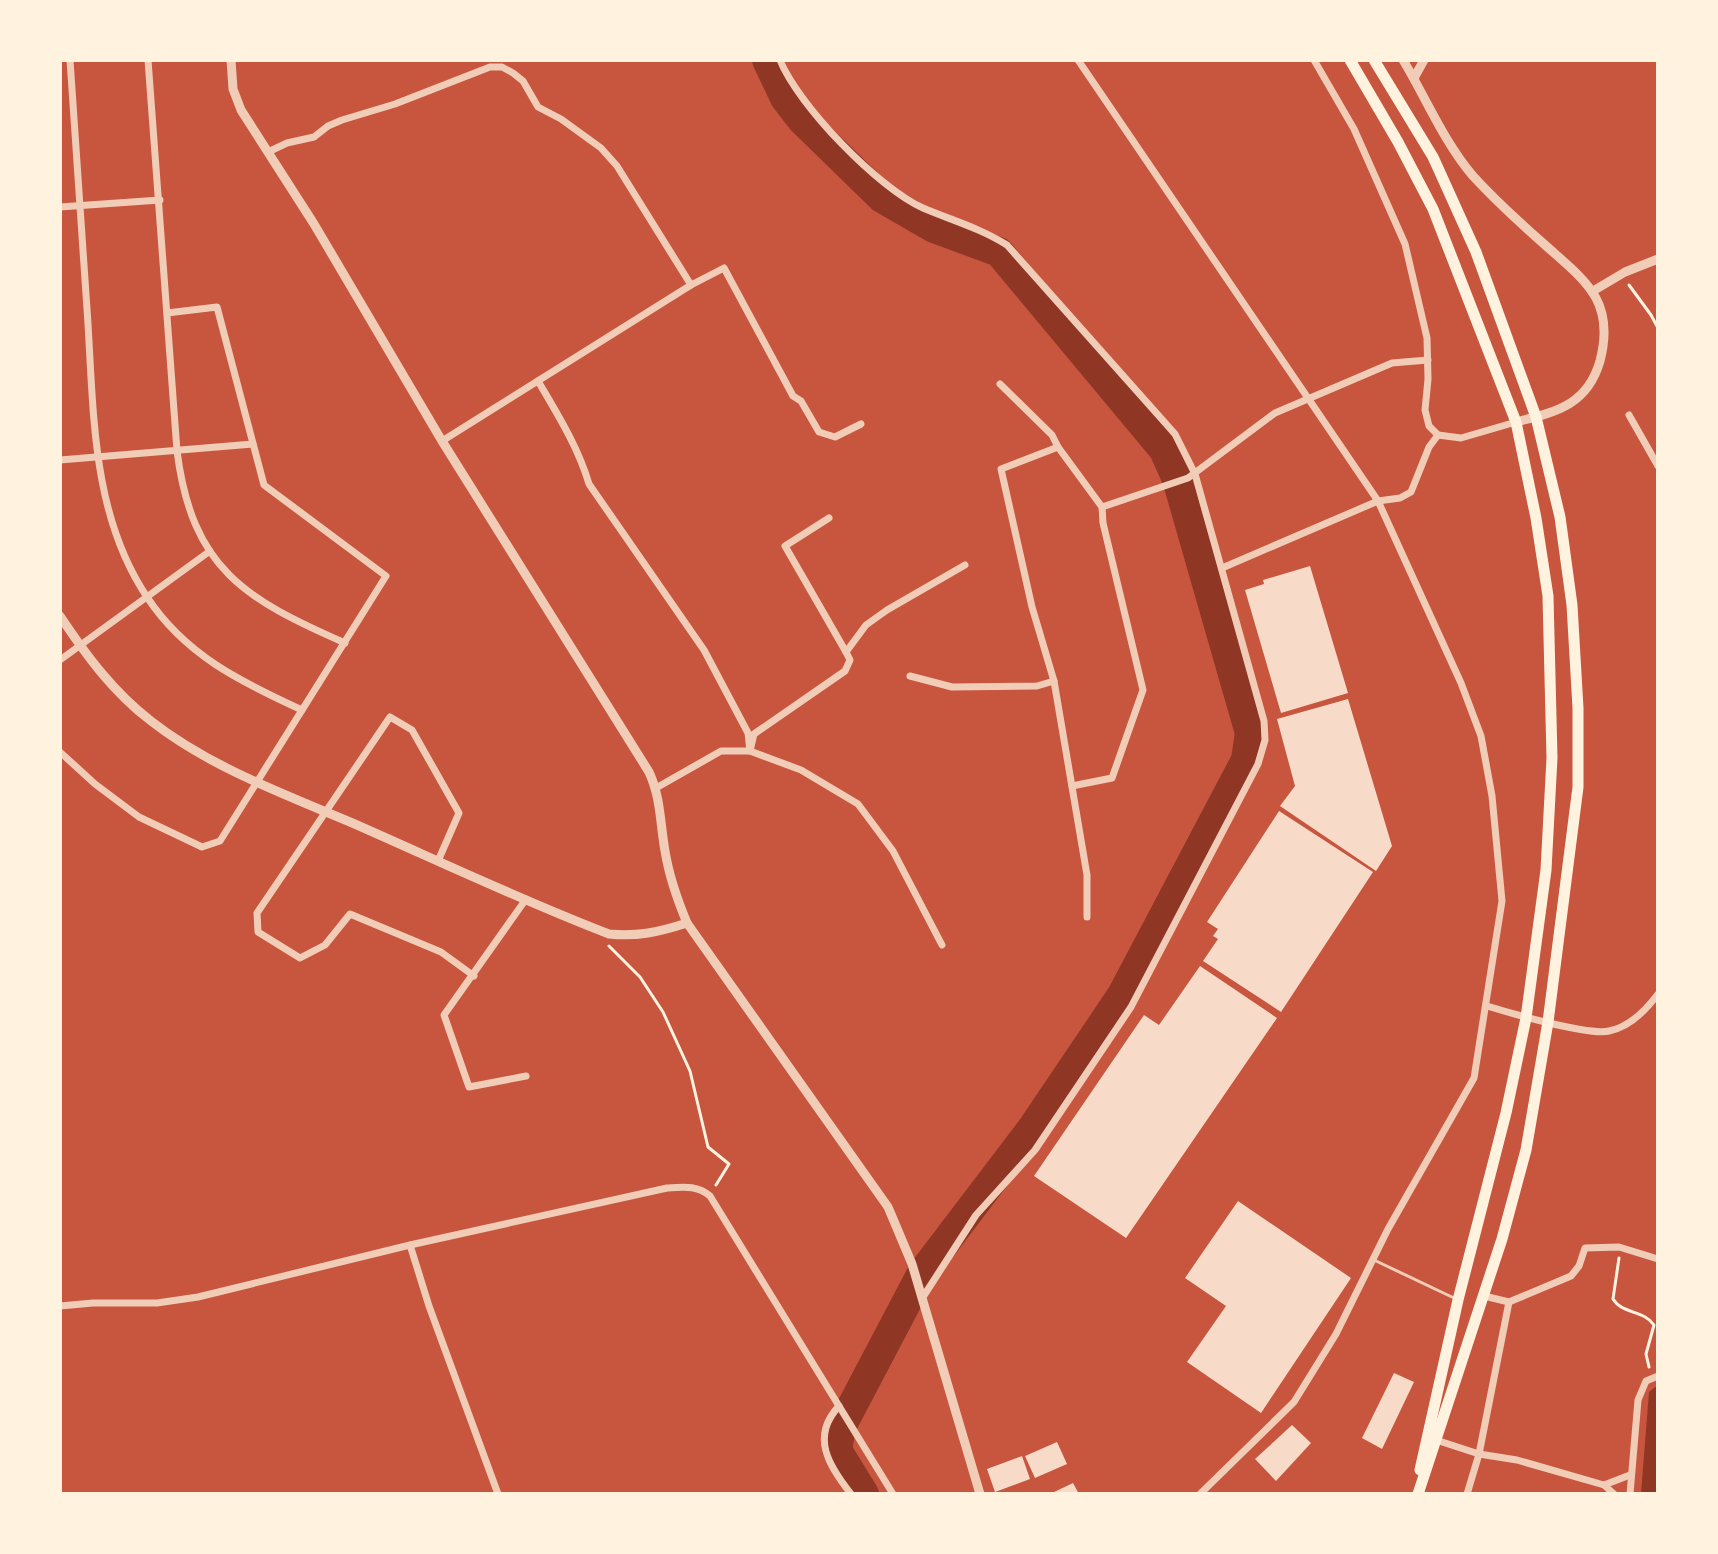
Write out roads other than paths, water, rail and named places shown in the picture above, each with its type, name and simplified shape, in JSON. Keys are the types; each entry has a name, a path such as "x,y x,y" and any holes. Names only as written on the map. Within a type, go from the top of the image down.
{"main road":[{"path":"1350,60 1433,209 1516,422 1548,596 1552,758 1546,870 1526,1018 1506,1113 1458,1300 1432,1439"},
{"path":"1374,60 1440,171 1476,252 1536,417 1560,517 1572,605 1578,708 1578,787 1548,1022 1526,1150 1484,1296 1432,1439 1416,1494"}],"street":[{"path":"70,60 97,457 111,523 147,597 185,641 227,674 302,710"},
{"path":"148,60 177,451 187,501 203,541 237,583 252,596 298,622 345,643"},
{"path":"780,60 804,103 892,191 923,208 990,234 1007,245 1175,434 1222,568 1264,721 1265,740 1258,764 1131,1007 1035,1150 976,1215 923,1297"},
{"path":"1078,60 1378,501 1454,668 1481,736 1492,796 1502,901 1474,1078 1388,1229 1336,1334 1294,1402 1200,1494"},
{"path":"1314,60 1354,129 1405,244 1427,338 1425,410 1429,426 1438,435 1461,438 1566,409 1583,393 1598,368 1605,331 1593,291 1578,272 1495,199 1470,172 1403,60"},
{"path":"1414,78 1424,60"},
{"path":"234,61 233,89 241,110 356,294 442,441 637,751 656,788 669,874 687,923 888,1207 923,1297 980,1494"},
{"path":"268,152 287,143 314,137 342,120 395,104 490,67 502,67 523,81 538,107 585,135 617,166 691,285"},
{"path":"60,207 160,200"},
{"path":"1593,291 1658,259"},
{"path":"442,441 691,285 724,268 793,396 801,401 819,432 835,437 861,424"},
{"path":"60,752 95,784 139,817 202,847 220,841 386,576 264,485 217,307 167,313"},
{"path":"1102,507 1191,476 1275,413 1392,363 1428,360"},
{"path":"538,381 567,429 582,460 589,484 704,650 748,733 750,751"},
{"path":"1000,384 1052,435 1102,507 1103,523 1143,690 1112,778 1072,786"},
{"path":"1629,415 1658,466"},
{"path":"1222,568 1378,501 1400,498 1411,492 1423,458 1438,435"},
{"path":"60,460 253,444"},
{"path":"1058,447 1001,469 1032,607 1054,681 1087,875 1087,917"},
{"path":"750,751 754,734 845,671 850,660 785,546 829,518"},
{"path":"60,660 210,551"},
{"path":"846,652 866,625 965,565"},
{"path":"60,616 101,674 150,720 193,750 324,811 609,934 629,936 656,933 687,923"},
{"path":"910,676 952,687 1037,686 1054,681"},
{"path":"438,861 459,813 412,730 390,717 257,913 258,932 300,958 325,945 350,914 441,952 474,976"},
{"path":"656,788 721,751 750,751 801,770 858,804 893,851 942,945"},
{"path":"526,899 444,1015 469,1087 526,1076"},
{"path":"1487,1006 1526,1018 1605,1032 1633,1020 1658,994"},
{"path":"60,1306 157,1303 198,1297 410,1245 667,1188 702,1189 710,1196 893,1494"},
{"path":"410,1245 429,1306 498,1494"},
{"path":"1484,1296 1509,1302 1571,1276 1579,1266 1585,1248 1619,1247 1658,1259"},
{"path":"1467,1494 1479,1454 1509,1302"},
{"path":"1630,1494 1638,1400 1646,1381 1655,1377"},
{"path":"840,1408 827,1422 824,1439 827,1458 851,1494"},
{"path":"1432,1439 1604,1485 1614,1494"},
{"path":"1604,1485 1630,1475"}],"lane":[{"path":"1374,1260 1458,1300"}],"waterway":[{"path":"767,60 785,98 802,120 882,198 934,228 999,252 1164,450 1177,479 1250,733 1246,760 1122,995 1033,1127 922,1273 841,1427 837,1450 864,1494"}]}
